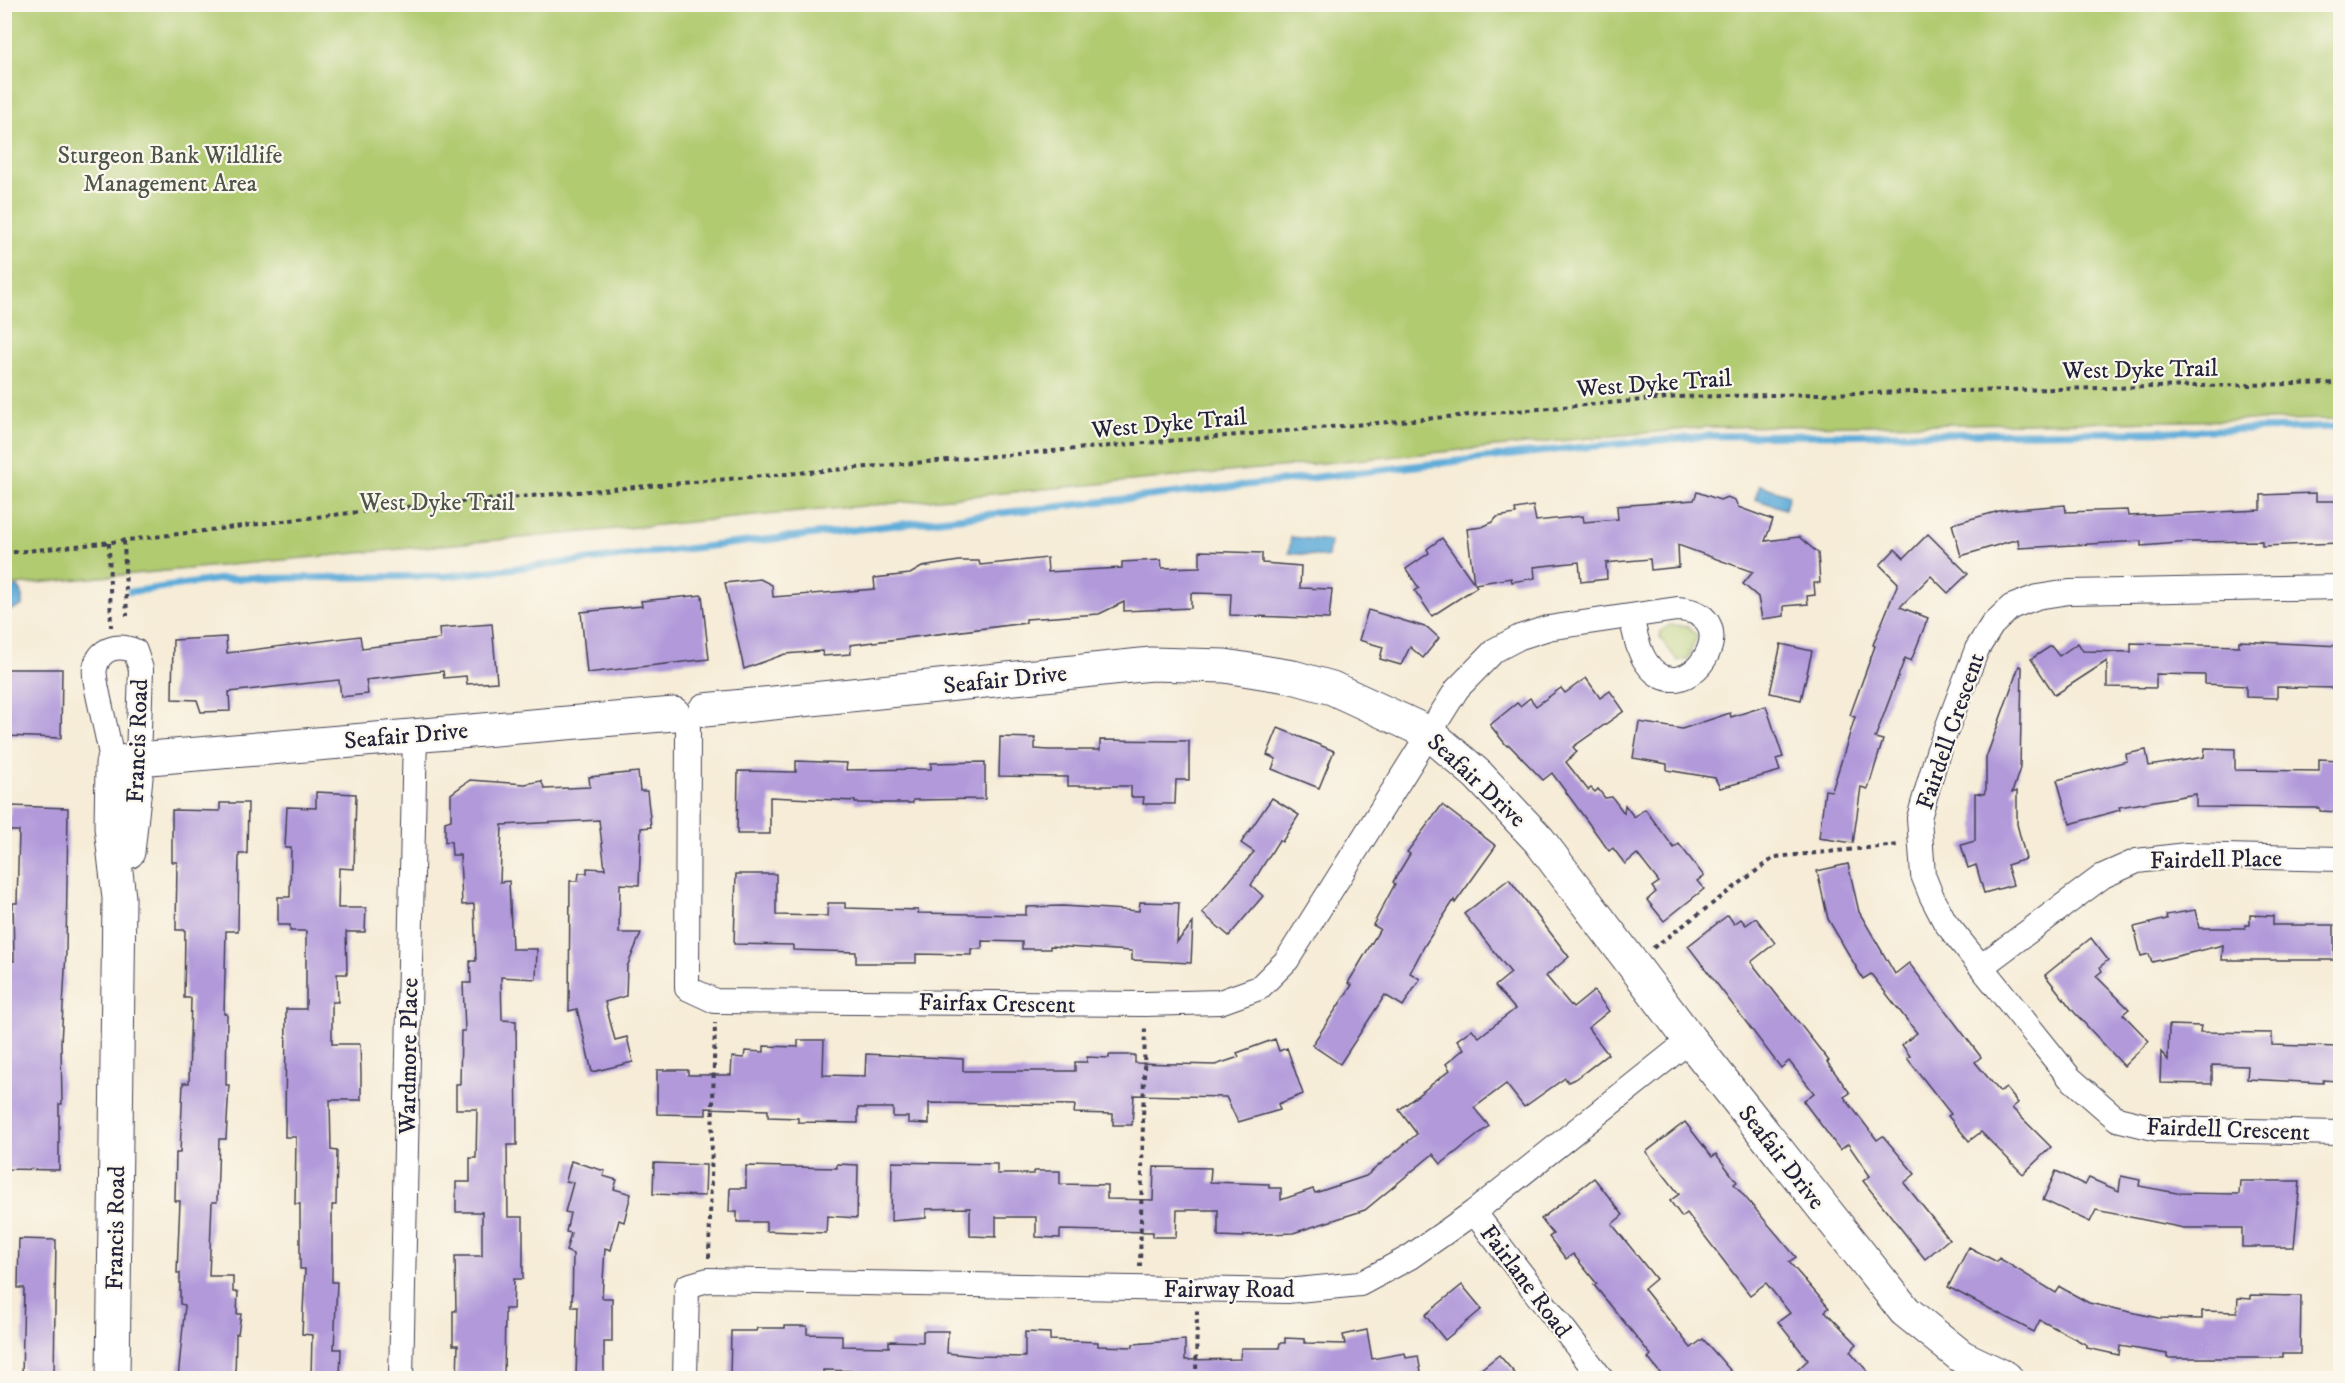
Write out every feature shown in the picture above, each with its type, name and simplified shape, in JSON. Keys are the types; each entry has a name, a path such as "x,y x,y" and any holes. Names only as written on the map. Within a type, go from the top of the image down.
{"street":[{"name":"Fairdell Crescent","path":"2340,587 2069,592 2037,597 2011,607 1992,625 1973,659 1924,795 1918,818 1923,875 1945,922 2070,1078 2091,1100 2117,1119 2158,1129 2340,1133"},
{"name":"Fairfax Crescent","path":"689,717 687,988 715,1000 1145,1004 1220,1002 1259,988 1273,977 1305,932 1457,689 1495,650 1520,637 1548,628 1631,617"},
{"name":"Francis Road","path":"113,1378 119,898 133,825 125,761 95,669 103,653 116,647 135,651 141,669 125,761"},
{"name":"Seafair Drive","path":"125,761 415,734 689,717 1128,667 1186,664 1264,670 1332,688 1429,733 1517,814 1690,1040 1905,1311 1962,1357 2006,1378"},
{"name":"Wardmore Place","path":"401,1378 415,734"},
{"name":"Fairdell Place","path":"1982,966 2103,876 2137,861 2186,855 2340,859"},
{"name":"Fairway Road","path":"698,1283 1198,1290 1297,1290 1360,1284 1410,1257 1474,1212 1690,1040"},
{"name":"Fairlane Road","path":"1474,1212 1601,1378"},
{"path":"685,1378 698,1283"}],"path":[{"name":"West Dyke Trail","path":"4,553 109,543 404,507 1678,397 2340,383"},
{"path":"124,541 126,616"},
{"path":"109,543 111,625 116,647"},
{"path":"1633,963 1775,857 1919,843"},
{"path":"698,1283 715,1000"},
{"path":"1140,1288 1145,1004"},
{"path":"1196,1378 1198,1290"}],"green space":[{"name":"Sturgeon Bank Wildlife Management Area","path":"5,4 2340,5 2340,419 1709,427 5,586"},
{"path":"1670,625 1688,626 1697,636 1688,659 1678,661 1660,638 1661,631"}],"water":[{"path":"1760,485 1789,495 1785,509 1755,499"},
{"path":"1291,537 1330,541 1328,557 1289,553"},
{"path":"18,587 22,593 22,606 5,612 5,589"}],"building":[{"path":"1697,492 1720,500 1727,497 1735,500 1738,507 1773,520 1765,541 1799,537 1818,553 1820,583 1814,583 1815,595 1807,596 1808,604 1784,606 1784,616 1762,619 1758,597 1743,584 1753,572 1678,545 1679,567 1651,570 1650,559 1606,563 1607,579 1581,582 1579,562 1534,567 1535,578 1512,582 1511,578 1475,584 1477,587 1432,616 1415,591 1419,588 1406,569 1429,553 1427,549 1442,538 1474,583 1467,529 1482,527 1493,522 1497,517 1516,514 1515,509 1533,506 1536,521 1583,516 1584,522 1618,519 1617,506 1694,500"},
{"path":"2316,493 2316,501 2340,501 2340,543 2262,546 2262,541 2191,542 2141,546 2141,541 2019,548 2018,539 1961,556 1952,524 2003,510 2065,505 2066,512 2127,510 2128,516 2261,510 2261,495"},
{"path":"1928,534 1968,574 1948,593 1931,576 1900,607 1928,618 1911,661 1905,658 1875,738 1883,740 1868,789 1861,787 1853,843 1819,838 1825,790 1832,791 1855,717 1850,715 1875,646 1873,645 1898,583 1880,565 1895,549 1904,558"},
{"path":"1200,551 1262,553 1262,563 1301,566 1300,588 1332,589 1329,619 1230,615 1231,594 1191,593 1191,608 1124,611 1124,602 1099,614 1026,619 1026,623 850,645 851,654 823,656 822,651 785,654 744,669 725,583 760,579 772,585 773,597 875,589 874,578 910,574 922,567 959,561 979,561 980,565 1047,558 1048,572 1122,568 1122,562 1161,560 1162,568 1200,567"},
{"path":"702,595 709,659 587,673 581,612 642,606 641,601"},
{"path":"1368,610 1428,628 1439,638 1423,658 1410,647 1401,665 1380,659 1383,647 1359,640"},
{"path":"492,624 497,682 467,684 466,676 444,678 443,671 366,680 368,694 341,697 339,680 300,684 229,692 230,711 201,712 197,700 172,699 173,640 226,637 227,653 360,636 362,648 440,639 439,628"},
{"path":"2239,641 2340,646 2340,688 2277,687 2277,698 2246,697 2246,686 2205,684 2205,675 2156,674 2156,688 2107,687 2107,661 2055,695 2031,659 2051,646 2059,656 2078,643 2083,651 2131,652 2131,643 2239,646"},
{"path":"1781,644 1812,651 1801,700 1770,693"},
{"path":"2019,666 2022,667 2020,768 2012,793 2017,791 2017,824 2026,859 2007,865 2013,885 1984,893 1976,865 1968,868 1961,845 1975,841 1975,793 1984,794 1986,789 1986,758"},
{"path":"4,669 62,669 61,738 4,736"},
{"path":"1586,678 1600,698 1610,691 1624,711 1573,747 1577,752 1566,762 1588,790 1591,788 1595,792 1598,789 1605,798 1612,797 1624,813 1625,805 1634,817 1645,809 1674,848 1679,844 1704,876 1697,881 1704,889 1664,921 1647,900 1656,892 1652,887 1659,882 1637,854 1625,864 1613,848 1609,851 1552,773 1543,780 1509,745 1507,746 1490,725 1517,703 1520,706 1530,698 1536,706 1561,688 1565,693"},
{"path":"1766,706 1783,757 1776,759 1780,771 1720,788 1715,778 1667,770 1667,764 1633,758 1639,722 1682,729 1730,713 1731,717"},
{"path":"1278,728 1334,751 1319,788 1272,769 1276,759 1267,755"},
{"path":"1000,737 1035,738 1035,749 1048,750 1100,750 1100,740 1189,741 1189,780 1176,780 1175,804 1143,804 1144,797 1131,797 1131,786 1068,786 1068,777 999,776"},
{"path":"2205,748 2235,749 2235,770 2319,771 2319,759 2340,760 2340,812 2320,811 2320,808 2196,807 2196,794 2119,807 2120,810 2070,824 2057,780 2127,761 2126,754 2146,750 2149,766 2204,757"},
{"path":"796,761 847,763 846,770 931,769 931,763 985,762 985,799 855,803 855,801 770,797 770,834 737,834 738,771 796,772"},
{"path":"638,772 640,791 647,791 651,827 641,828 639,885 620,884 619,933 641,933 627,967 626,996 605,1002 615,1040 627,1037 633,1062 592,1072 577,1009 569,1011 570,881 578,881 579,873 587,873 587,868 605,869 599,820 502,825 500,882 509,881 512,949 537,949 536,979 501,977 502,1020 516,1021 517,1145 507,1145 508,1217 523,1217 523,1279 514,1279 513,1309 505,1309 504,1378 457,1378 458,1345 453,1345 453,1311 456,1311 455,1256 482,1256 482,1212 456,1212 456,1182 470,1182 470,1158 476,1158 477,1109 456,1109 456,1084 460,1084 461,1031 465,1031 463,983 471,983 470,961 476,961 474,904 462,905 460,855 452,855 451,841 445,842 445,822 451,820 451,794 470,780 525,784 541,781 545,789 590,787 589,777"},
{"path":"316,792 356,794 354,869 339,868 338,908 366,908 365,932 346,932 347,974 337,974 338,1002 332,1002 332,1044 360,1044 361,1074 361,1100 330,1100 331,1150 337,1151 336,1205 332,1205 332,1282 337,1282 334,1349 341,1349 340,1378 311,1378 312,1335 302,1334 305,1269 300,1269 300,1204 295,1204 296,1137 285,1137 286,1009 306,1009 306,931 290,931 290,925 278,925 278,897 290,897 291,848 285,848 287,807 316,808"},
{"path":"1272,798 1299,815 1282,842 1279,840 1251,885 1263,896 1229,936 1202,913 1254,852 1241,843"},
{"path":"220,803 248,803 247,854 239,854 238,931 226,931 224,1014 227,1014 226,1085 229,1085 226,1139 219,1139 217,1202 212,1202 209,1276 233,1276 233,1292 238,1292 237,1314 241,1314 238,1334 236,1334 235,1378 178,1378 185,1305 180,1304 180,1273 177,1273 180,1201 175,1201 176,1153 180,1153 183,1083 189,1083 191,998 184,998 185,930 176,930 177,862 172,862 172,810 220,811"},
{"path":"1442,805 1496,846 1455,903 1454,900 1425,945 1410,973 1420,979 1403,1006 1385,995 1340,1064 1312,1045 1352,985 1348,983 1380,929 1373,925 1395,884 1393,882 1410,854 1407,852"},
{"path":"10,806 68,808 59,1170 5,1169 8,1076 4,1076 5,989 8,989 9,961 14,961 13,903 17,903 19,831 9,831"},
{"path":"1848,864 1859,912 1895,974 1909,963 1981,1057 1975,1062 2000,1092 2006,1088 2018,1103 2012,1108 2051,1147 2023,1174 1981,1132 1969,1141 1948,1116 1951,1114 1907,1058 1910,1056 1902,1045 1917,1033 1871,974 1863,979 1828,919 1817,871"},
{"path":"736,874 776,874 776,915 827,916 828,903 845,903 845,908 918,910 918,913 1026,915 1026,907 1063,906 1139,911 1140,902 1179,903 1177,942 1193,923 1191,963 1132,960 1132,951 1050,946 1050,949 1022,949 1022,942 982,941 982,949 971,949 971,955 916,954 916,963 856,963 856,952 793,950 793,945 734,944"},
{"path":"1509,879 1569,957 1546,976 1573,1008 1594,991 1609,1011 1588,1028 1608,1054 1577,1078 1568,1082 1565,1078 1524,1107 1506,1084 1474,1108 1489,1126 1441,1164 1433,1154 1365,1210 1293,1233 1244,1235 1244,1237 1218,1236 1218,1210 1177,1210 1176,1237 1153,1237 1153,1232 1060,1230 1060,1238 1036,1237 1036,1217 996,1217 996,1237 970,1236 970,1208 926,1209 926,1218 891,1221 892,1162 997,1164 997,1174 1060,1171 1060,1184 1107,1185 1107,1199 1153,1200 1154,1167 1211,1168 1210,1182 1269,1184 1269,1188 1281,1188 1281,1200 1313,1189 1315,1193 1366,1176 1417,1134 1399,1110 1450,1070 1446,1064 1464,1049 1457,1040 1472,1029 1479,1037 1515,1009 1495,986 1511,973 1464,914"},
{"path":"2195,910 2199,928 2245,928 2245,925 2250,925 2250,915 2273,916 2273,925 2334,925 2334,960 2222,960 2223,945 2152,962 2149,954 2141,956 2134,927 2167,919 2166,915"},
{"path":"1728,915 1734,924 1741,919 1746,925 1756,918 1775,943 1751,962 1829,1061 1827,1062 1850,1093 1844,1097 1877,1140 1883,1136 1915,1174 1904,1183 1949,1239 1925,1259 1863,1181 1870,1176 1848,1144 1840,1150 1803,1101 1814,1093 1789,1061 1781,1068 1688,946"},
{"path":"2091,938 2108,960 2100,967 2102,971 2096,976 2129,1009 2123,1014 2149,1041 2124,1066 2074,1012 2045,975"},
{"path":"2169,1025 2201,1026 2200,1032 2272,1033 2272,1045 2338,1047 2337,1081 2323,1080 2323,1083 2247,1079 2248,1066 2212,1065 2212,1084 2160,1083 2161,1052 2168,1060"},
{"path":"1275,1039 1279,1051 1287,1048 1303,1094 1278,1104 1280,1110 1238,1122 1226,1097 1134,1095 1132,1125 1113,1125 1113,1114 1074,1113 1075,1105 929,1103 929,1124 908,1123 908,1117 893,1117 893,1108 858,1108 858,1123 798,1122 798,1118 768,1117 768,1110 706,1108 706,1115 657,1114 657,1070 688,1070 688,1075 731,1075 732,1057 744,1058 745,1051 764,1052 764,1046 798,1047 798,1040 824,1040 823,1075 865,1076 866,1054 963,1059 963,1071 1075,1071 1075,1062 1087,1062 1087,1057 1109,1058 1109,1055 1135,1055 1135,1063 1215,1065 1239,1057 1237,1053"},
{"path":"1685,1122 1712,1157 1716,1154 1737,1182 1734,1184 1796,1257 1789,1262 1829,1308 1825,1311 1857,1344 1850,1351 1873,1378 1789,1378 1808,1360 1778,1322 1790,1313 1766,1283 1750,1295 1687,1213 1682,1217 1670,1201 1679,1194 1646,1152"},
{"path":"571,1161 605,1171 603,1176 617,1180 614,1189 631,1194 624,1222 619,1220 611,1250 605,1248 602,1298 612,1298 612,1342 604,1342 604,1378 576,1378 578,1307 572,1307 573,1254 566,1251 571,1233 566,1232 570,1213 565,1212 573,1183 566,1181"},
{"path":"654,1163 706,1165 705,1196 653,1194"},
{"path":"837,1164 858,1165 857,1218 827,1216 826,1233 766,1231 766,1222 737,1222 737,1212 729,1212 730,1188 746,1188 746,1166 837,1168"},
{"path":"2056,1171 2085,1185 2089,1178 2119,1191 2121,1176 2140,1180 2139,1186 2177,1193 2239,1194 2240,1181 2300,1181 2294,1247 2242,1247 2242,1228 2184,1228 2096,1210 2090,1222 2043,1200"},
{"path":"1594,1178 1623,1215 1612,1224 1656,1279 1644,1289 1691,1348 1703,1339 1737,1378 1664,1378 1648,1358 1651,1355 1594,1285 1597,1284 1573,1254 1566,1259 1549,1237 1553,1234 1541,1219"},
{"path":"19,1239 56,1240 54,1378 22,1378 24,1288 18,1288"},
{"path":"1969,1247 1997,1262 1999,1258 2056,1293 2060,1287 2089,1303 2158,1318 2202,1319 2202,1311 2237,1312 2238,1298 2251,1299 2251,1295 2301,1296 2300,1354 2283,1354 2283,1358 2167,1358 2167,1354 2120,1346 2119,1355 2087,1348 2087,1345 2040,1320 2034,1332 1948,1287"},
{"path":"1462,1285 1482,1309 1445,1340 1425,1315"},
{"path":"785,1326 807,1326 807,1334 842,1335 842,1346 889,1347 889,1341 923,1342 923,1331 948,1331 947,1353 975,1356 1025,1357 1025,1332 1050,1333 1050,1340 1098,1342 1098,1346 1133,1347 1133,1344 1185,1340 1185,1360 1240,1359 1241,1348 1279,1348 1280,1343 1285,1343 1285,1338 1305,1339 1305,1343 1345,1344 1343,1335 1367,1330 1372,1359 1405,1353 1406,1358 1418,1356 1422,1378 858,1378 859,1371 823,1370 823,1374 815,1374 815,1378 730,1378 731,1331 756,1331 757,1328 785,1328"},
{"path":"1499,1355 1519,1378 1470,1378"}],"waterway":[{"path":"130,592 221,579 447,576 1564,449 1706,436 2137,432 2340,427"}]}
